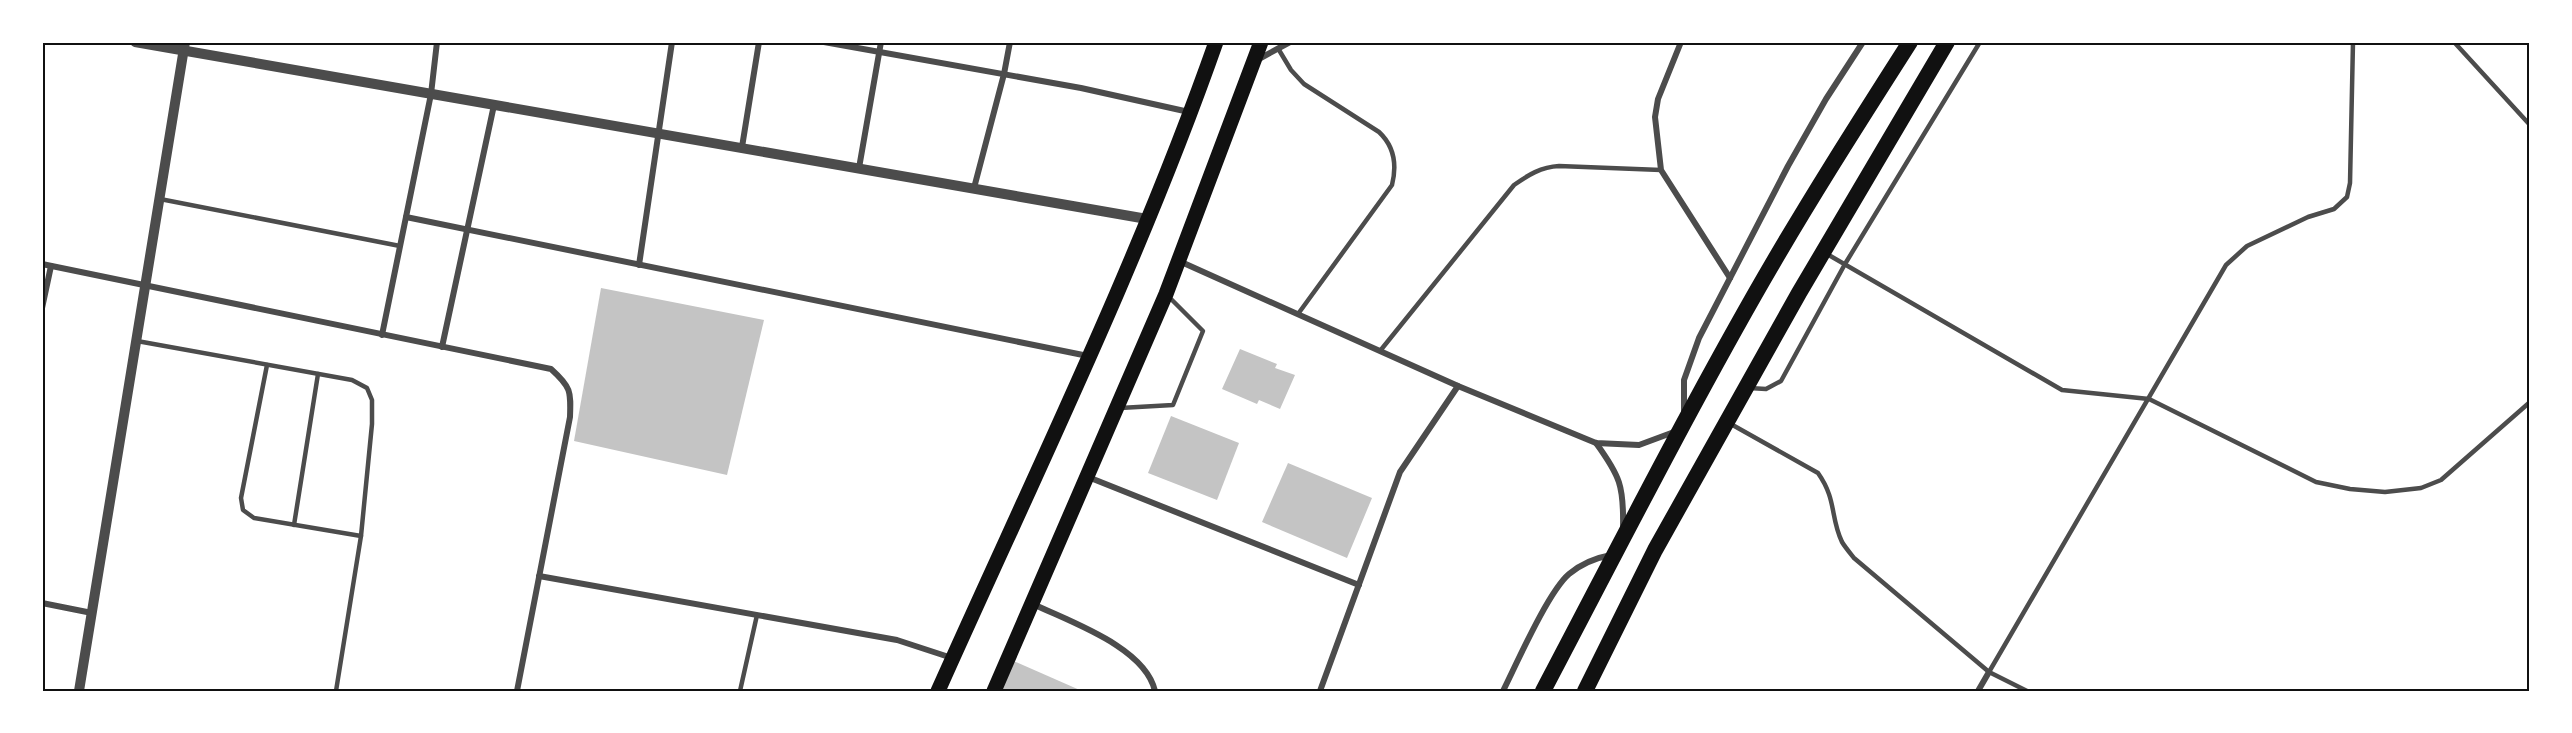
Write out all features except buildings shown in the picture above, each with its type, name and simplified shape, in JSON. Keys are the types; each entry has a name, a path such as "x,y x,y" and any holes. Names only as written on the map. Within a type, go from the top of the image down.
{"highway":[{"path":"1543,691 1683,425 1816,191 1910,42"},
{"path":"1588,689 1655,550 1823,253 1947,42"}],"main road":[{"path":"938,691 1147,219 1191,113 1216,42"},
{"path":"994,691 1166,294 1260,42"}],"street":[{"path":"135,42 184,46 430,94 1147,219"},
{"path":"382,335 430,94 437,42"},
{"path":"639,266 672,42"},
{"path":"742,147 759,42"},
{"path":"824,42 1081,88 1191,113"},
{"path":"859,168 880,42"},
{"path":"974,188 1004,74 1010,42"},
{"path":"1254,61 1279,50 1290,42"},
{"path":"1682,42 1659,99 1655,117 1661,170 1730,278"},
{"path":"1178,261 1458,386 1596,443 1639,445 1661,438 1683,425 1683,394 1688,366 1699,338 1788,165 1863,42"},
{"path":"79,691 184,46"},
{"path":"442,347 494,105"},
{"path":"406,217 1088,356"},
{"path":"42,264 552,369 568,384 571,397 570,417 517,691"},
{"path":"42,308 51,266"},
{"path":"1320,691 1400,472 1458,386"},
{"path":"1596,443 1617,472 1624,498 1622,538"},
{"path":"1088,477 1359,585"},
{"path":"1503,691 1559,584 1589,561 1614,554"},
{"path":"539,576 897,640 952,658"},
{"path":"42,603 93,613"},
{"path":"1033,604 1118,646 1139,664 1152,680 1155,691"},
{"path":"1978,691 1989,672"}],"lane":[{"path":"1746,387 1766,389 1781,381 1845,264 1980,42"},
{"path":"1989,672 2226,266 2247,246 2308,217 2334,209 2347,197 2350,183 2353,42"},
{"path":"2454,42 2530,125"},
{"path":"1279,50 1291,70 1304,84 1379,132 1389,141 1396,171 1392,185 1298,314"},
{"path":"1380,351 1514,185 1531,174 1549,166 1661,170"},
{"path":"160,199 400,246"},
{"path":"1823,253 2062,390 2149,399 2316,482 2350,489 2385,492 2421,488 2441,480 2530,402"},
{"path":"1117,408 1173,405 1203,331 1166,294"},
{"path":"137,341 352,380 367,388 372,400 372,424 361,536 336,691"},
{"path":"267,365 240,498 243,510 254,518 361,536"},
{"path":"294,525 318,374"},
{"path":"1727,422 1818,473 1833,501 1843,543 1854,558 1989,672 2027,691"},
{"path":"740,691 757,615"}]}
